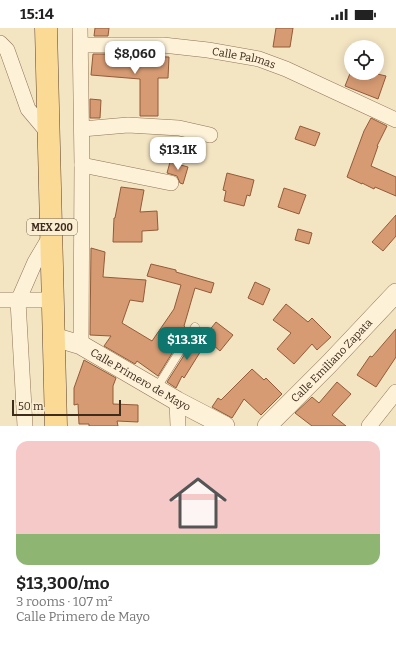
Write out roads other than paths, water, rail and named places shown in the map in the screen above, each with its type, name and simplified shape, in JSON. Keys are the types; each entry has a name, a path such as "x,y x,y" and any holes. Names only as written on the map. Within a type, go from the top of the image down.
{"main road":[{"name":"MEX 200","path":"46,28 56,426"}],"street":[{"path":"80,28 82,129 81,345"},
{"path":"0,43 7,50 28,109 48,134"},
{"name":"Calle Palmas","path":"80,45 162,45 208,50 259,59 286,69 396,120"},
{"path":"82,129 135,126 179,128 210,135"},
{"path":"82,165 171,183"},
{"path":"25,426 18,301 35,262 52,234"},
{"name":"Calle Emiliano Zapata","path":"267,426 329,364 396,293"},
{"path":"0,300 54,300"},
{"name":"Calle Primero de Mayo","path":"54,336 81,345 177,401 225,426"},
{"path":"369,426 396,392"},
{"path":"177,401 178,426"}],"lane":[{"path":"156,389 196,327"}]}
